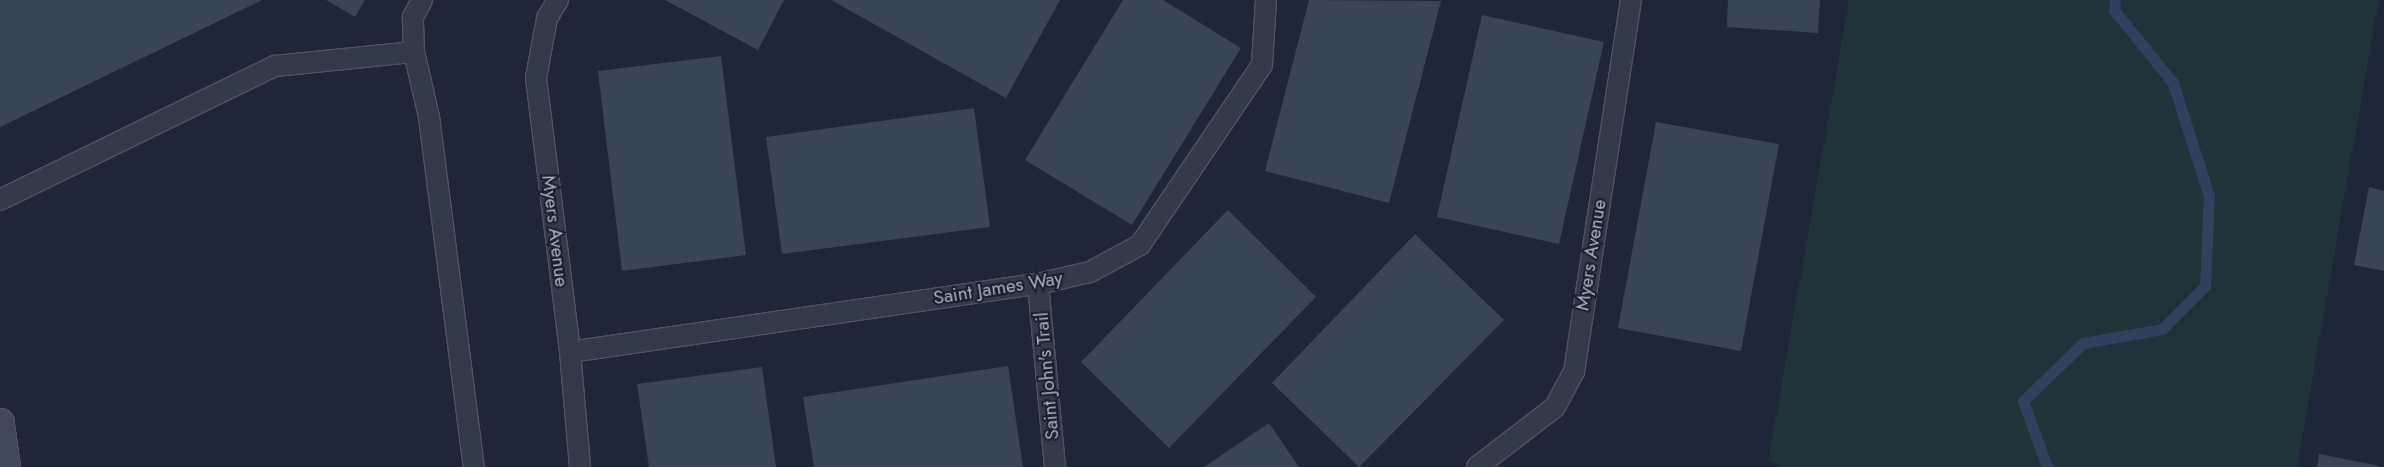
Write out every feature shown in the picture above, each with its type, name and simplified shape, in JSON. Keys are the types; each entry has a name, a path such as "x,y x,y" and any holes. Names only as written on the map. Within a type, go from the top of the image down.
{"street":[{"path":"0,423 6,467"}],"lane":[{"path":"422,0 413,17 414,52 429,117 474,467"},
{"name":"Myers Avenue","path":"558,0 547,18 536,78 570,352 580,467"},
{"name":"Saint James Way","path":"570,352 1038,284 1090,272 1140,245 1262,65 1266,0"},
{"name":"Myers Avenue","path":"1476,467 1556,407 1574,372 1630,0"},
{"path":"0,200 275,66 414,52"},
{"name":"Saint John's Trail","path":"1038,284 1055,467"}],"shaded area":[{"path":"1849,0 2379,0 2297,467 1781,467 1768,461"}],"building":[{"path":"0,0 262,0 0,127"},
{"path":"326,0 365,0 355,17"},
{"path":"665,0 784,0 758,50"},
{"path":"831,0 1060,0 1006,98"},
{"path":"1123,0 1163,0 1241,48 1132,225 1025,160"},
{"path":"1309,0 1441,1 1389,203 1265,171"},
{"path":"1728,0 1820,0 1818,33 1727,27"},
{"path":"1482,15 1604,42 1559,244 1437,217"},
{"path":"721,56 746,255 622,271 598,71"},
{"path":"974,108 990,227 782,254 766,137"},
{"path":"1656,122 1779,144 1741,351 1618,328"},
{"path":"2369,187 2384,191 2384,271 2354,265"},
{"path":"1228,210 1316,297 1169,448 1081,362"},
{"path":"1415,234 1504,320 1359,467 1272,383"},
{"path":"1008,366 1023,467 814,467 803,397"},
{"path":"762,367 776,467 649,467 637,384"},
{"path":"1269,423 1299,467 1204,467"},
{"path":"2319,454 2380,466 2317,467"}],"waterway":[{"path":"2047,467 2023,401 2083,343 2162,329 2205,286 2209,196 2173,83 2114,10 2115,0"}]}
